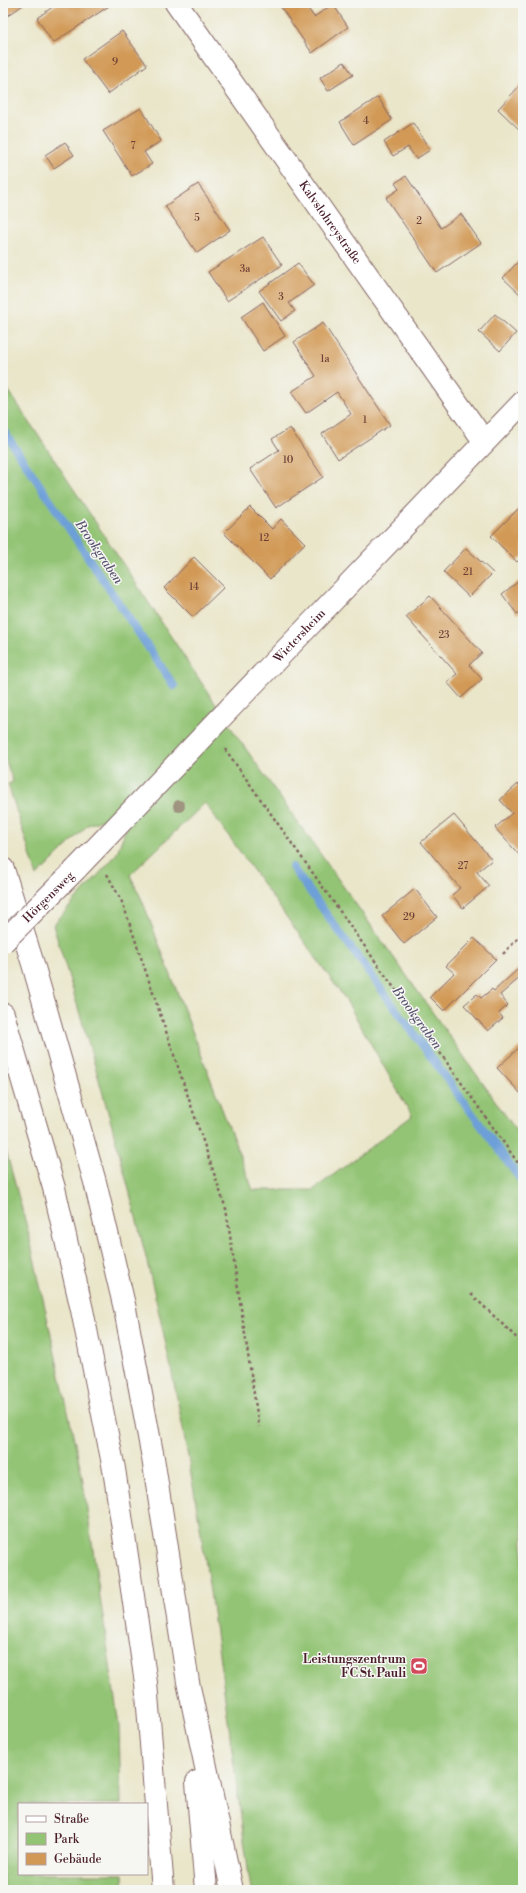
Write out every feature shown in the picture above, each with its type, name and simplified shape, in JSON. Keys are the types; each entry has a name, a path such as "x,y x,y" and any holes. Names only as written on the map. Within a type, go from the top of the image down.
{"main road":[{"name":"Kalvslohreystraße","path":"176,3 484,441"},
{"name":"Wietersheim","path":"76,869 484,441 523,402"},
{"name":"Hörgensweg","path":"3,942 76,869"},
{"path":"3,870 33,964 95,1182 123,1302 153,1458 188,1682 232,1890"},
{"path":"3,1014 54,1188 84,1318 114,1469 146,1683 163,1890"},
{"path":"188,1682 206,1890"}],"path":[{"path":"211,729 523,1170"},
{"path":"95,850 123,904 226,1209 259,1427"},
{"path":"503,954 523,933"},
{"path":"471,1294 523,1344"}],"green space":[{"path":"3,382 236,735 523,1140 523,1890 251,1890 199,1521 163,1330 112,1127 53,925 116,855 127,826 118,814 88,825 37,876 8,784 13,782 3,752","holes":["205,803 346,1000 412,1116 313,1190 253,1190 142,900 130,875"]},
{"path":"3,1140 28,1231 82,1475 119,1726 121,1803 18,1803 18,1875 123,1875 124,1890 3,1890"}],"building":[{"path":"3,3 26,3 3,19"},
{"path":"58,3 107,3 109,6 53,43 37,18"},
{"path":"278,3 304,3 314,17 333,4 348,27 312,53"},
{"path":"122,31 147,65 108,94 82,59"},
{"path":"344,62 353,75 328,91 320,78"},
{"path":"523,82 523,133 498,109"},
{"path":"378,97 392,120 354,145 340,122"},
{"path":"141,108 161,141 144,152 152,164 132,176 103,131"},
{"path":"413,123 430,150 416,159 408,147 393,156 384,142"},
{"path":"65,142 74,155 54,168 45,155"},
{"path":"406,176 441,228 461,214 481,243 437,273 386,198 399,189 395,183"},
{"path":"198,184 230,230 197,253 165,206"},
{"path":"263,237 282,265 227,301 208,272"},
{"path":"523,256 523,297 503,278"},
{"path":"298,263 314,285 289,303 295,311 281,321 259,291"},
{"path":"263,302 285,336 263,351 241,317"},
{"path":"495,314 516,333 500,351 479,332"},
{"path":"323,323 390,425 338,459 322,434 351,414 337,392 306,413 291,392 316,376 294,342"},
{"path":"290,428 323,477 276,508 250,469 279,450 272,439"},
{"path":"521,506 523,507 523,556 517,562 491,536"},
{"path":"250,507 272,529 281,519 305,543 270,579 224,533"},
{"path":"466,548 493,573 469,597 443,572"},
{"path":"194,557 224,587 193,617 164,588"},
{"path":"519,581 523,586 523,610 517,614 502,594"},
{"path":"430,596 482,653 469,665 482,679 461,698 447,682 457,674 406,617"},
{"path":"518,784 523,789 523,859 495,828 512,813 500,800"},
{"path":"454,815 492,860 477,872 489,886 463,908 452,895 460,888 421,842"},
{"path":"415,889 437,917 404,944 382,916"},
{"path":"474,938 496,959 444,1011 430,997 454,973 446,966"},
{"path":"518,969 523,975 500,995 508,1005 499,1013 503,1018 488,1031 464,1005 477,994 481,998 492,989 494,991"},
{"path":"523,1044 523,1096 497,1068"},
{"path":"523,1124 523,1131 519,1127"}],"waterway":[{"name":"Brookgraben","path":"3,430 174,686"},
{"name":"Brookgraben","path":"292,867 523,1183"}],"place":[{"name":"Leistungszentrum FC St. Pauli","path":"419,1666"}]}
